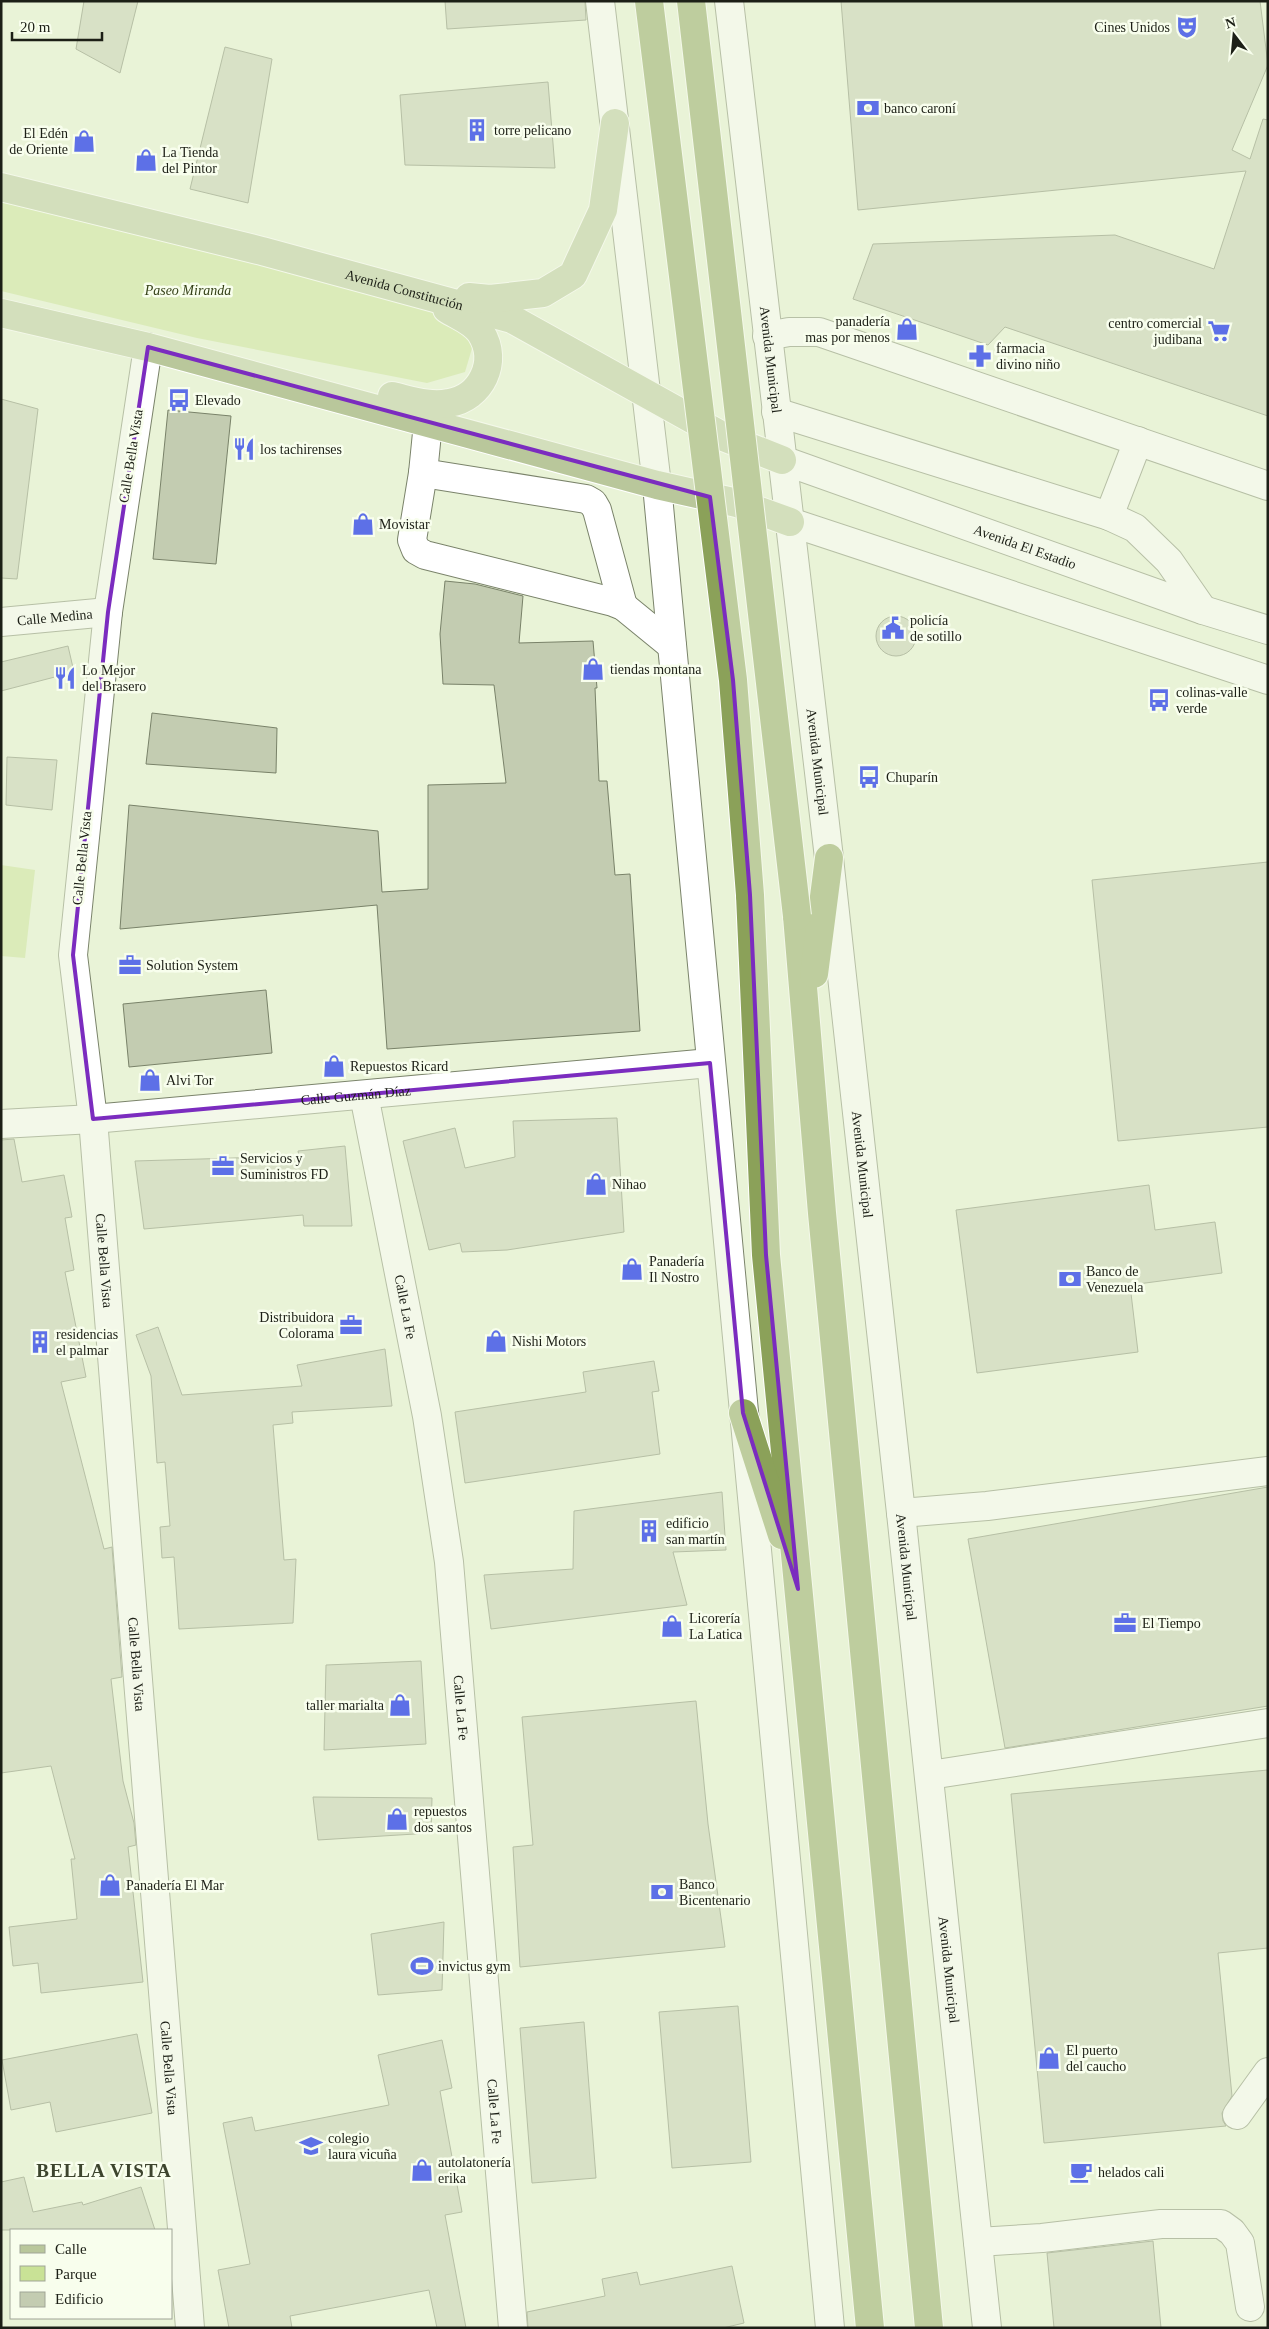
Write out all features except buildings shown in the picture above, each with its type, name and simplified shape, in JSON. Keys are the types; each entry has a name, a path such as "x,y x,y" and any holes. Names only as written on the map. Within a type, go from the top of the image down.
{"highway":[{"path":"649,1 733,680 750,895 766,1255 870,2328"},
{"path":"691,1 797,916 823,1223 929,2328"},
{"path":"807,1030 829,858"},
{"path":"743,1413 798,1589"}],"main road":[{"path":"393,287 490,299 543,293 573,275 603,210 615,123"},
{"name":"Avenida Constitución","path":"1,187 262,251 512,319 726,438 782,460"},
{"path":"1,313 148,346 424,403 447,404 465,399 486,375 488,360 481,334 470,322 445,308 393,287"},
{"path":"148,346 657,485 737,503 790,522"}],"street":[{"path":"600,1 657,485 830,2328"},
{"name":"Avenida Municipal","path":"730,1 767,336 829,858 930,1775 986,2328"},
{"path":"767,336 789,332 819,332 1268,486"},
{"name":"Calle Bella Vista","path":"148,346 108,612 73,955 93,1119 190,2328"},
{"path":"776,412 1109,516 1135,528 1170,561 1203,610"},
{"path":"428,423 423,473 412,540 416,550 425,555 623,606 672,646"},
{"path":"1109,516 1138,441"},
{"name":"Avenida El Estadio","path":"782,460 1203,610 1268,630"},
{"path":"423,473 586,500 593,503 597,510 623,606"},
{"path":"790,522 1268,680"},
{"name":"Calle Medina","path":"1,622 108,612"},
{"name":"Calle Guzmán Díaz","path":"1,1124 93,1119 710,1063"},
{"name":"Calle La Fe","path":"364,1095 427,1416 449,1562 513,2328"},
{"path":"901,1513 987,1506 1268,1471"},
{"path":"930,1775 1268,1723"},
{"path":"1237,2115 1268,2072"},
{"path":"978,2242 1042,2238 1161,2224 1221,2224 1232,2232 1240,2243 1250,2307"}],"highlighted area":[{"path":"148,347 710,497 733,680 750,895 766,1255 798,1589 743,1413 710,1063 93,1119 73,955 108,612"}],"green space":[{"name":"Paseo Miranda","path":"1,201 275,265 362,288 454,320 473,345 465,372 427,383 197,338 1,291"},
{"path":"1,865 35,870 25,958 1,956"}],"place":[{"name":"Cines Unidos","path":"1187,27"},
{"name":"banco caroní","path":"868,108"},
{"name":"torre pelicano","path":"477,130"},
{"name":"El Edén de Oriente","path":"84,141"},
{"name":"La Tienda del Pintor","path":"146,160"},
{"name":"panadería mas por menos","path":"907,329"},
{"name":"centro comercial judibana","path":"1219,331"},
{"name":"farmacia divino niño","path":"980,356"},
{"name":"Elevado","path":"179,400"},
{"name":"los tachirenses","path":"244,449"},
{"name":"Movistar","path":"363,524"},
{"name":"policía de sotillo","path":"893,628"},
{"name":"tiendas montana","path":"593,669"},
{"name":"Lo Mejor del Brasero","path":"65,678"},
{"name":"colinas-valle verde","path":"1159,700"},
{"name":"Chuparín","path":"869,777"},
{"name":"Solution System","path":"130,965"},
{"name":"Repuestos Ricard","path":"334,1066"},
{"name":"Alvi Tor","path":"150,1080"},
{"name":"Servicios y Suministros FD","path":"223,1166"},
{"name":"Nihao","path":"596,1184"},
{"name":"Panadería Il Nostro","path":"632,1269"},
{"name":"Banco de Venezuela","path":"1070,1279"},
{"name":"Distribuidora Colorama","path":"351,1325"},
{"name":"Nishi Motors","path":"496,1341"},
{"name":"residencias el palmar","path":"40,1342"},
{"name":"edificio san martín","path":"649,1531"},
{"name":"El Tiempo","path":"1125,1623"},
{"name":"Licorería La Latica","path":"672,1626"},
{"name":"taller marialta","path":"400,1705"},
{"name":"repuestos dos santos","path":"397,1819"},
{"name":"Panadería El Mar","path":"110,1885"},
{"name":"Banco Bicentenario","path":"662,1892"},
{"name":"invictus gym","path":"422,1966"},
{"name":"El puerto del caucho","path":"1049,2058"},
{"name":"colegio laura vicuña","path":"311,2146"},
{"name":"autolatonería erika","path":"422,2170"},
{"name":"helados cali","path":"1081,2172"}],"district":[{"name":"BELLA VISTA","path":"104,2170"}]}
